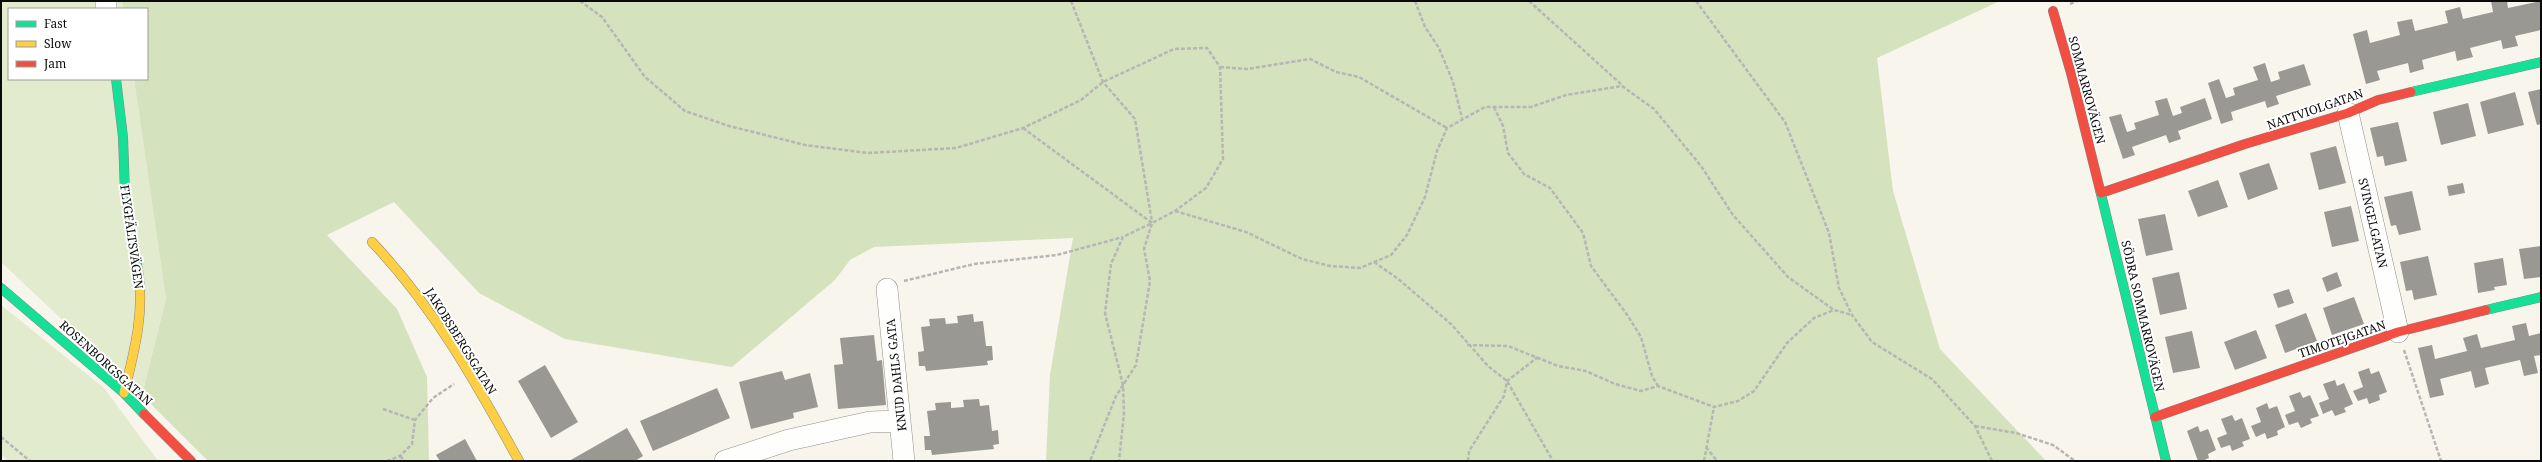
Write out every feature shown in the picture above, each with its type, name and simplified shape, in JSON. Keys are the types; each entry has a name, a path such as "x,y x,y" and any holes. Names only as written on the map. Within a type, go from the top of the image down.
{"street":[{"name":"SOMMARROVÄGEN","path":"2053,11 2097,176"},
{"name":"NATTVIOLGATAN","path":"2101,193 2245,144 2348,113 2378,100 2541,62"},
{"name":"FLYGFÄLTSVÄGEN","path":"116,80 123,137 125,193 141,289 139,332 124,394"},
{"name":"SVINGELGATAN","path":"2348,113 2398,332"},
{"name":"SÖDRA SOMMARROVÄGEN","path":"2097,176 2166,461"},
{"name":"JAKOBSBERGSGATAN","path":"372,242 400,269 469,373 519,461"},
{"name":"ROSENBORGSGATAN","path":"1,288 124,394 191,461"},
{"name":"KNUD DAHLS GATA","path":"887,289 904,461"},
{"name":"TIMOTEJGATAN","path":"2155,417 2398,332 2541,297"},
{"path":"725,461 789,440 870,422 900,421"}],"path":[{"path":"580,1 602,17 645,77 685,111 728,126 805,145 868,153 956,148 1023,128 1081,100 1103,82 1174,49 1207,48 1220,67 1223,159 1206,188 1175,211 1123,237 1057,255 974,264 911,277 887,289"},
{"path":"1071,1 1103,82 1134,119 1152,223 1144,248 1150,281 1136,365 1116,396 1090,461"},
{"path":"1415,1 1425,27 1439,48 1453,82 1462,118"},
{"path":"1529,1 1622,86 1654,109 1701,166 1733,215 1788,277 1834,310 1852,314"},
{"path":"1696,1 1785,122 1828,233 1839,288 1852,314 1872,342 1932,379 1975,426 1992,461"},
{"path":"1220,67 1247,69 1310,59 1336,72 1359,77 1447,128"},
{"path":"1175,211 1246,232 1302,259 1330,266 1360,268 1391,255 1407,235 1425,197 1437,151 1447,128 1462,118 1485,107 1531,107 1566,96 1622,86"},
{"path":"1494,107 1503,126 1508,153 1524,174 1550,188 1583,233 1591,266 1628,316 1641,337 1652,376 1658,386"},
{"path":"1023,128 1152,223"},
{"path":"1119,461 1124,413 1123,384 1105,313 1112,264 1123,237"},
{"path":"1374,262 1397,278 1450,324 1488,366 1507,381 1553,461"},
{"path":"1468,345 1508,346 1558,366 1586,371 1615,384 1641,391 1658,386 1714,407 1738,401 1754,391 1787,343 1814,318 1834,310"},
{"path":"2398,332 2441,461"},
{"path":"1468,461 1469,451 1504,396 1507,381 1538,357"},
{"path":"387,461 400,456 412,444 415,420 433,398 469,373"},
{"path":"1704,461 1714,407"},
{"path":"383,409 415,420"},
{"path":"1975,426 2016,433 2053,445 2075,461"},
{"path":"1,437 30,461"},
{"path":"1706,446 1717,461"},
{"path":"400,456 405,461"}],"green space":[{"path":"1,1 122,1 123,8 8,8 8,80 134,80 166,299 142,395 1,262"},
{"path":"122,1 2000,1 1877,58 1893,191 1940,349 2046,461 1046,461 1050,375 1073,238 874,247 850,260 835,280 732,367 565,339 479,293 394,202 327,235 397,309 427,377 429,461 208,461 142,395 166,299 134,80 148,80 148,8 123,8"},
{"path":"1,305 104,388 158,461 8,461 1,455"}],"building":[{"path":"2491,1 2507,1 2508,8 2541,1 2541,30 2515,36 2518,46 2503,49 2501,40 2470,48 2473,57 2457,61 2455,51 2422,60 2424,69 2410,73 2408,63 2377,71 2380,80 2366,84 2353,34 2367,30 2370,43 2400,35 2397,22 2412,19 2415,31 2448,23 2445,11 2460,7 2463,19 2493,12"},
{"path":"2265,63 2271,82 2280,79 2278,72 2304,64 2311,85 2276,96 2279,104 2267,108 2265,101 2231,112 2233,120 2221,124 2208,83 2219,79 2226,98 2235,95 2233,88 2258,80 2253,67"},
{"path":"2541,89 2541,124 2537,125 2528,92"},
{"path":"2515,92 2524,125 2488,134 2480,102"},
{"path":"2167,98 2173,116 2182,113 2180,107 2205,98 2212,119 2178,131 2181,139 2169,143 2166,135 2132,147 2135,155 2123,159 2109,117 2121,114 2127,132 2136,129 2134,123 2159,115 2155,101"},
{"path":"2468,103 2476,136 2441,145 2433,112"},
{"path":"2398,122 2407,161 2385,166 2383,156 2377,157 2370,128"},
{"path":"2336,146 2346,183 2319,190 2310,153"},
{"path":"2269,163 2278,189 2248,200 2239,173"},
{"path":"2218,180 2228,207 2198,217 2188,191"},
{"path":"2463,183 2465,193 2449,196 2447,186"},
{"path":"2412,191 2421,230 2399,235 2396,225 2391,226 2384,197"},
{"path":"2351,206 2359,241 2332,247 2324,212"},
{"path":"2165,214 2173,250 2146,256 2138,219"},
{"path":"2541,246 2541,277 2524,279 2519,249"},
{"path":"2428,256 2437,295 2414,300 2412,290 2406,291 2400,262"},
{"path":"2503,258 2507,285 2494,287 2495,290 2478,293 2474,263"},
{"path":"2179,272 2187,309 2160,315 2152,278"},
{"path":"2337,272 2342,286 2327,292 2322,278"},
{"path":"2289,289 2294,303 2278,308 2273,294"},
{"path":"2354,297 2364,324 2332,335 2323,308"},
{"path":"2306,313 2317,341 2285,353 2275,325"},
{"path":"973,314 974,322 983,321 986,346 992,346 993,360 987,361 988,365 926,371 925,366 919,366 918,352 924,351 921,327 930,326 929,319 945,318 946,324 958,323 957,316"},
{"path":"2526,323 2529,336 2541,333 2541,355 2534,356 2538,373 2524,376 2520,360 2485,368 2489,384 2475,388 2471,371 2440,379 2444,395 2430,398 2418,348 2432,345 2435,359 2467,351 2463,338 2477,334 2481,348 2515,340 2512,326"},
{"path":"2256,330 2267,358 2235,370 2224,342"},
{"path":"2192,331 2200,368 2173,373 2165,337"},
{"path":"874,335 877,361 882,360 886,405 838,409 834,365 843,364 840,338"},
{"path":"545,365 578,422 551,438 518,381"},
{"path":"2369,368 2371,374 2379,371 2387,392 2379,395 2380,400 2369,404 2367,398 2358,401 2353,391 2363,387 2358,372"},
{"path":"782,371 785,380 810,373 818,407 793,413 794,418 751,429 739,382"},
{"path":"2335,380 2337,386 2344,383 2353,404 2344,408 2346,412 2335,416 2332,410 2323,414 2319,403 2329,399 2323,384"},
{"path":"717,388 730,418 653,451 640,421"},
{"path":"2300,392 2303,398 2310,395 2319,416 2310,419 2312,423 2301,428 2298,422 2289,425 2285,415 2295,411 2289,396"},
{"path":"979,399 980,406 989,405 992,431 998,430 999,444 993,445 994,449 932,455 931,450 925,450 924,436 930,436 927,411 936,410 935,403 951,402 951,408 964,407 963,400"},
{"path":"2267,403 2269,409 2277,406 2285,427 2277,431 2278,435 2267,439 2265,433 2256,437 2251,426 2261,422 2256,408"},
{"path":"2232,415 2235,421 2242,418 2250,439 2242,442 2244,446 2232,451 2230,445 2221,448 2217,438 2227,434 2221,419"},
{"path":"2198,426 2200,432 2208,429 2216,450 2208,454 2209,458 2202,461 2198,461 2187,431"},
{"path":"627,428 643,456 635,461 569,461"},
{"path":"465,439 477,461 440,461 436,455"}],"traffic: fast":[{"path":"2411,92 2541,62"},
{"path":"116,80 123,137 125,193 138,270"},
{"path":"2100,190 2166,461"},
{"path":"1,288 124,393 144,414"},
{"path":"2486,310 2541,297"}],"traffic: slow":[{"path":"372,242 415,293 453,347 487,403 519,461"},
{"path":"124,393 135,347 139,317 140,286 138,270"}],"traffic: jam":[{"path":"2053,11 2071,73 2100,190"},
{"path":"2101,193 2245,144 2348,113 2378,100 2411,92"},
{"path":"2155,417 2398,332 2486,310"},
{"path":"144,414 191,461"}]}
